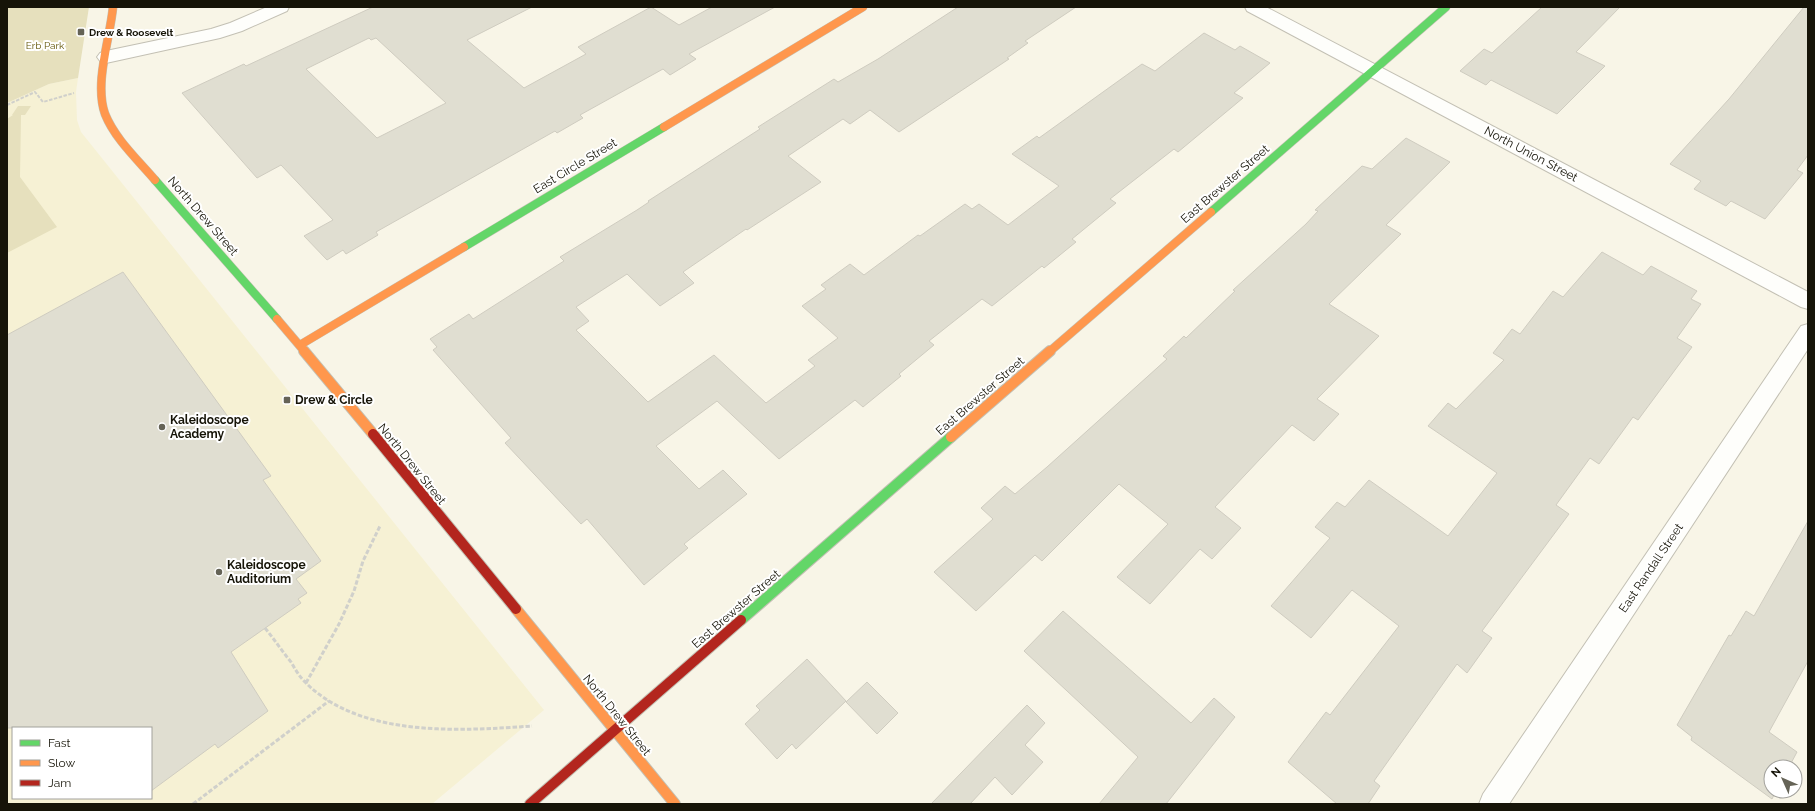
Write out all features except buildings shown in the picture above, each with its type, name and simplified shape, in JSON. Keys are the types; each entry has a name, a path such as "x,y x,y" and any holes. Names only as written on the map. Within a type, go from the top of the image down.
{"street":[{"name":"North Drew Street","path":"113,7 112,26 106,57 102,91 103,106 111,125 136,158 300,345 675,804"},
{"path":"106,57 214,34 236,27 281,7"},
{"name":"East Circle Street","path":"300,345 863,7"},
{"name":"North Union Street","path":"1253,7 1808,301"},
{"name":"East Brewster Street","path":"530,804 1446,7"},
{"name":"East Randall Street","path":"1493,804 1808,332"}],"path":[{"path":"7,105 35,92 43,102"},
{"path":"306,683 339,624 354,591 363,561 380,526"},
{"path":"265,628 306,683 329,701 353,713 381,722 433,730 532,726"},
{"path":"193,804 329,701"}],"shaded area":[{"name":"Kaleidoscope Academy","path":"78,78 76,92 77,120 81,132 544,710 432,804 7,804 7,103 49,84"}],"green space":[{"name":"Erb Park","path":"7,7 89,7 78,78 49,84 7,103"},
{"path":"18,106 31,106 25,115 21,115 20,177 57,227 7,253 7,119 13,115"}],"traffic: fast":[{"path":"1211,212 1446,7"},
{"path":"464,247 664,127"},
{"path":"155,180 277,319"},
{"path":"741,620 951,437"}],"traffic: slow":[{"path":"113,7 102,81 105,114 117,134 155,180"},
{"path":"664,127 863,7"},
{"path":"951,437 1211,212"},
{"path":"300,345 464,247"},
{"path":"277,319 373,434"},
{"path":"516,609 675,804"}],"traffic: jam":[{"path":"373,434 516,609"},
{"path":"530,804 741,620"}],"place":[{"name":"Drew & Roosevelt","path":"81,32"},
{"name":"Drew & Circle","path":"287,400"},
{"name":"Kaleidoscope Academy","path":"162,427"},
{"name":"Kaleidoscope Auditorium","path":"219,572"}]}
